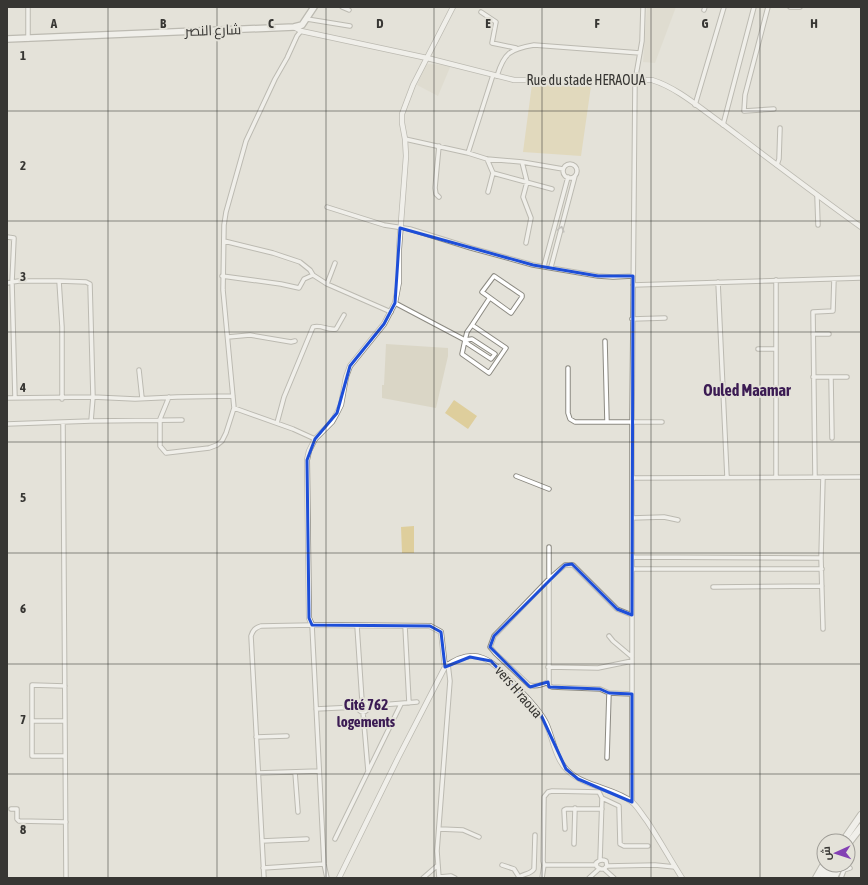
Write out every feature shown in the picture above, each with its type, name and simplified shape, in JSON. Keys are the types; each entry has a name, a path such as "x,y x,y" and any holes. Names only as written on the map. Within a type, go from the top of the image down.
{"highway":[{"path":"849,833 861,815"}],"main road":[{"name":"شارع النصر","path":"7,39 294,27 302,25 314,7"}],"street":[{"path":"28,7 28,39"},
{"path":"342,7 349,10"},
{"path":"327,878 324,864 312,625 309,618 307,460 309,451 316,439 332,422 341,405 350,366 391,312 396,303 399,282 398,262 406,156 402,114 413,84 453,7"},
{"path":"643,7 640,53 635,81 632,319 632,802 656,835 682,878"},
{"path":"695,105 724,7"},
{"path":"723,125 754,7"},
{"path":"768,7 745,95 744,111 774,109"},
{"path":"790,7 800,7"},
{"path":"481,12 496,22 492,43 517,48"},
{"path":"307,19 350,26"},
{"name":"Rue du stade HERAOUA","path":"294,27 301,32 427,58 514,80 652,80 662,83 723,125 817,196 861,227"},
{"path":"169,397 160,419 160,446 166,453 209,448 222,441 234,408 222,276 226,212 246,141 275,79 297,36 301,32"},
{"path":"468,153 495,75 501,63 510,52 517,48 534,45 640,53"},
{"path":"777,165 779,159 780,128"},
{"path":"405,139 468,153 487,159 522,162 563,169"},
{"path":"439,146 435,188 436,194 439,197"},
{"path":"487,159 493,173 488,192"},
{"path":"522,162 527,182 523,197 531,218 526,243"},
{"path":"552,267 575,176 578,170 575,165 569,163 563,169"},
{"path":"563,169 564,173 568,177 572,178 575,176"},
{"path":"493,173 552,190"},
{"path":"544,266 568,177"},
{"path":"817,196 818,225"},
{"path":"327,207 384,225 410,229 533,265 598,276 633,276"},
{"path":"7,237 14,238 12,282 15,398"},
{"path":"224,242 273,253 300,262 310,270 313,275 327,284 391,312"},
{"path":"7,259 12,259"},
{"path":"327,284 335,263"},
{"path":"222,276 299,288 304,279 313,275"},
{"path":"494,276 522,296 510,313 489,299 482,292 494,276"},
{"path":"633,285 861,278"},
{"path":"814,477 813,312 833,311 834,279"},
{"path":"776,280 776,477"},
{"path":"7,283 19,281 59,281 90,284 93,398 91,421"},
{"path":"59,281 62,327 62,399"},
{"path":"718,282 727,478"},
{"path":"472,325 506,348 489,373 462,354 467,332 489,299"},
{"path":"396,303 465,340 468,344 491,359 495,354 472,339 465,340"},
{"path":"276,423 284,397 313,327 317,326 330,330 336,329 344,315"},
{"path":"632,319 664,318"},
{"path":"813,334 829,334"},
{"path":"228,337 250,335 291,342 295,341"},
{"path":"605,341 607,422"},
{"path":"758,349 776,349"},
{"path":"568,368 568,413 570,419 575,422 662,422"},
{"path":"139,370 142,398"},
{"path":"831,376 832,438"},
{"path":"813,377 847,377"},
{"path":"7,398 135,399 233,396"},
{"path":"234,408 316,439"},
{"path":"7,424 160,419 182,420"},
{"path":"63,423 66,878"},
{"path":"516,476 549,490"},
{"path":"823,477 823,629"},
{"path":"632,478 861,478"},
{"path":"632,518 664,517 678,520"},
{"path":"549,547 549,685 552,687 600,689 609,693 632,694"},
{"path":"633,557 822,558"},
{"path":"548,682 543,685 529,685 495,653 490,646 494,636 549,579 565,565 573,565 617,609 632,615"},
{"path":"633,569 822,569"},
{"path":"713,587 822,586"},
{"path":"264,878 251,642 253,631 261,626 312,625 430,626 441,632 446,666 450,681 440,829 437,851 439,878 451,876 455,878"},
{"path":"357,626 362,701 358,707"},
{"path":"405,626 409,703"},
{"path":"609,636 632,659"},
{"name":"vers H'raoua","path":"446,666 458,659 470,656 481,657 491,661 526,697 541,715 546,724 557,754 566,769 578,778 632,802"},
{"path":"548,667 598,668 632,659"},
{"path":"339,878 446,666"},
{"path":"65,686 32,685 32,756 65,756"},
{"path":"607,758 609,693"},
{"path":"362,701 368,706 417,702"},
{"path":"335,839 401,704"},
{"path":"363,712 366,711 368,706"},
{"path":"316,709 358,707"},
{"path":"358,707 361,712 363,712 368,771"},
{"path":"32,721 65,721"},
{"path":"256,737 287,736"},
{"path":"258,774 319,771"},
{"path":"295,772 298,812"},
{"path":"542,878 544,865 544,797 548,792 598,792 602,798 619,806 620,844 624,846 648,846"},
{"path":"589,878 600,860 602,798"},
{"path":"11,808 17,809 17,819 19,821 66,822"},
{"path":"565,829 564,810 574,808 602,809"},
{"path":"574,808 574,844"},
{"path":"440,829 463,830 480,837"},
{"path":"502,865 514,869 518,877 530,873 534,869 535,834"},
{"path":"262,841 307,839"},
{"path":"600,860 606,861 606,867 614,878"},
{"path":"263,868 324,864"},
{"path":"423,878 438,865"},
{"path":"544,865 606,867 655,865 675,867"}],"highlighted area":[{"path":"400,228 533,265 598,276 633,276 632,615 617,609 572,564 565,565 494,636 490,647 530,687 548,682 549,687 600,689 609,693 632,694 632,802 578,779 566,769 541,715 491,661 470,657 445,667 441,632 430,626 312,625 309,618 307,460 315,439 337,413 350,366 384,324 395,303"}],"shaded area":[{"path":"647,7 676,7 655,63 643,62"},
{"path":"426,64 451,65 438,96 417,85"},
{"path":"532,84 591,86 581,156 523,152"},
{"path":"386,344 448,348 448,356 436,408 382,398"},
{"path":"454,400 477,416 468,429 445,413"},
{"path":"414,526 414,553 402,553 401,527"}],"district":[{"name":"Ouled Maamar","path":"747,390"},
{"name":"Cité 762 logements","path":"366,712"}]}
